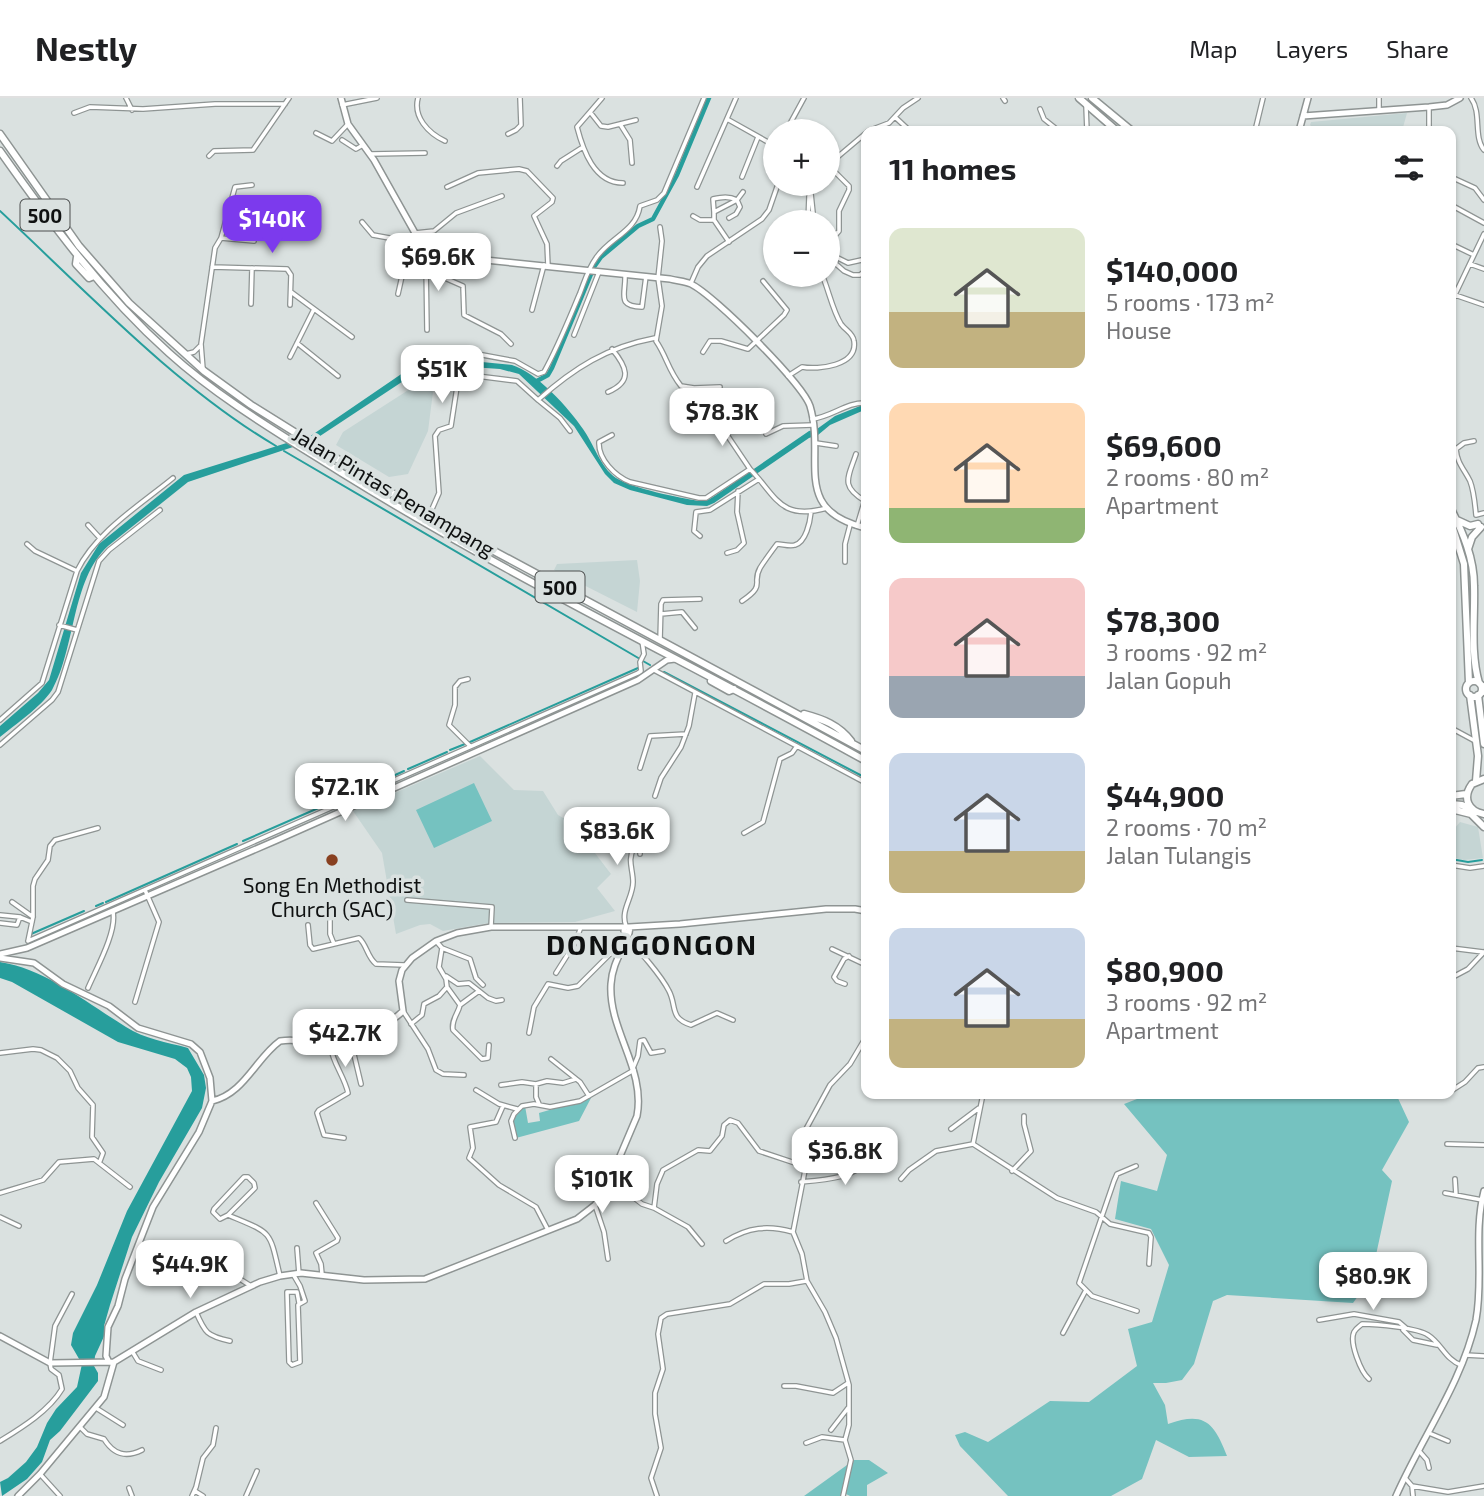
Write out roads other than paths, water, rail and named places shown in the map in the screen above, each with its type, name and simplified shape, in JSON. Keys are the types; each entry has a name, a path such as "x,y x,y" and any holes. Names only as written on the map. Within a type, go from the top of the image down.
{"main road":[{"path":"1080,98 1111,126"},
{"path":"1092,98 1126,126"},
{"name":"Jalan Pintas Penampang","path":"0,134 90,259 129,303 204,371 251,405 429,516 861,748"},
{"name":"Jalan Pintas Penampang","path":"0,150 77,257 129,315 180,363 241,408 414,517 861,758"},
{"path":"90,259 94,276"},
{"path":"165,338 163,343 177,356 180,363"},
{"path":"1456,523 1481,525"},
{"path":"1464,549 1481,525"},
{"path":"1456,528 1474,585 1475,661 1481,689 1478,764 1480,780 1472,784 1466,794 1474,811 1484,821"},
{"path":"1456,528 1464,549 1469,683 1466,688 1470,695 1480,743"},
{"path":"725,674 734,689"},
{"path":"1469,683 1481,689"},
{"path":"1470,695 1481,689"},
{"path":"792,711 823,719"},
{"path":"817,733 813,727 814,723 823,719"},
{"name":"500","path":"823,719 846,733 855,745"},
{"path":"1456,795 1466,794"},
{"path":"1456,806 1462,805 1484,814"},
{"path":"1456,809 1471,814 1484,827"}],"street":[{"path":"127,98 132,110"},
{"path":"176,98 180,106"},
{"path":"209,156 212,151 253,150 289,98"},
{"path":"377,98 342,102 348,124 369,154 422,244 431,252 446,256 646,276 691,284 715,302 757,342 806,397 813,424 815,482 827,508 835,517 861,527"},
{"path":"418,98 418,119 444,141"},
{"path":"508,134 521,125 520,98"},
{"path":"603,98 577,127 588,160 596,170 612,182 622,183"},
{"path":"461,351 478,357 515,361 542,374 606,246 632,227 640,206 657,200 664,193 704,98"},
{"path":"697,187 736,98"},
{"path":"793,119 804,98"},
{"path":"883,126 918,98"},
{"path":"1256,126 1263,98"},
{"path":"1300,126 1308,98"},
{"path":"1379,98 1379,111"},
{"path":"1303,116 1447,105 1460,98"},
{"path":"1471,98 1481,123 1479,141 1484,150"},
{"path":"74,113 90,107 132,110 215,104 285,104"},
{"path":"1086,104 1087,126"},
{"path":"1429,107 1429,126"},
{"path":"1040,109 1044,119 1053,126"},
{"path":"590,112 601,126 608,127 636,120"},
{"path":"895,117 905,126"},
{"path":"727,119 763,139"},
{"path":"316,133 332,141 348,124"},
{"path":"620,124 630,140 632,163"},
{"path":"742,177 759,137"},
{"path":"840,155 861,137"},
{"path":"342,141 356,149 363,145"},
{"path":"557,166 583,146"},
{"path":"369,154 425,153"},
{"path":"447,187 478,173 515,169 527,171 553,198 552,202 534,216 547,244 546,266 532,310"},
{"path":"840,177 849,186 840,210"},
{"path":"1456,179 1475,188 1484,200"},
{"path":"204,371 201,344 215,248 221,238 235,187 252,185"},
{"path":"713,212 737,200 743,192"},
{"path":"398,294 410,238 415,233 434,231 456,213 502,196"},
{"path":"691,284 703,260 756,225 766,215 773,196"},
{"path":"729,242 714,220 713,199 726,197 737,200"},
{"path":"729,218 739,210 737,200"},
{"path":"1456,208 1484,223"},
{"path":"693,216 700,220 714,220"},
{"path":"362,222 373,235 422,244"},
{"path":"660,226 662,241 658,278 662,306 655,338 665,353 670,372 681,386 720,387"},
{"path":"1456,292 1484,234"},
{"path":"221,238 254,241"},
{"path":"1456,246 1474,255"},
{"path":"427,330 426,264 431,252"},
{"path":"446,256 447,279 463,286 464,314 501,334 511,344"},
{"path":"840,259 848,263 861,260"},
{"path":"1470,264 1484,269"},
{"path":"212,267 287,269 291,275 290,305"},
{"path":"840,267 853,275 861,274"},
{"path":"251,304 252,268"},
{"path":"574,335 594,271"},
{"path":"625,274 624,296 625,303 629,306 642,307 646,276"},
{"path":"703,352 710,341 721,341 746,349 757,342 787,310 768,287"},
{"path":"789,376 802,367 818,368 845,360 855,345 851,334 840,323 827,287"},
{"path":"291,292 352,337"},
{"path":"1456,295 1484,305"},
{"path":"290,357 314,309"},
{"path":"539,399 551,387 612,349 655,338"},
{"path":"297,343 338,376"},
{"path":"184,354 196,351 201,344"},
{"path":"608,392 621,384 625,375 624,367 612,349"},
{"path":"478,357 477,376 517,381 560,418 570,431"},
{"path":"429,516 439,493 435,436 439,430 451,426 457,387"},
{"path":"766,434 783,426 813,424 855,403 861,403"},
{"path":"720,415 723,429 781,506 811,513 827,508"},
{"path":"612,435 599,442 599,448 612,471 630,482 706,498 751,469"},
{"path":"814,440 836,446"},
{"path":"1456,524 1473,533 1481,525 1484,515 1476,515 1471,484 1458,461 1456,449 1464,443 1474,441"},
{"path":"856,454 847,484 850,490 861,496"},
{"path":"0,720 42,683 84,556 99,537 173,478"},
{"path":"700,536 694,531 696,512 710,510 758,478"},
{"path":"727,553 737,550 744,543 737,512 738,491"},
{"path":"845,562 845,544 861,509"},
{"path":"0,745 56,696 99,561 108,550 160,510"},
{"path":"742,601 753,594 758,586 758,572 777,544 799,543 811,513"},
{"path":"88,525 99,537"},
{"path":"27,544 77,571"},
{"path":"660,640 663,600 700,599"},
{"path":"661,614 682,612 695,628"},
{"path":"61,626 76,630"},
{"path":"162,885 277,840 480,746 538,716 641,671 640,662 644,654 642,640"},
{"path":"654,646 660,657 656,668"},
{"path":"28,941 162,885 470,746 480,746 543,722 638,680 670,659 681,661"},
{"path":"656,668 695,693 861,780"},
{"path":"468,679 460,681 455,687 455,705 449,725 470,746"},
{"path":"655,796 661,778 676,758 686,734 695,693"},
{"path":"538,716 543,722"},
{"path":"1464,734 1475,728"},
{"path":"1456,730 1480,743"},
{"path":"640,768 650,736 686,734"},
{"path":"744,834 763,822 780,759 792,753 797,746"},
{"path":"27,961 35,879 45,867 52,844 55,840 98,828"},
{"path":"0,1336 50,1363 112,1362 195,1312 251,1286 280,1276 322,1274 364,1280 425,1279 577,1219 595,1205 611,1180 637,1115 639,1094 617,1024 611,993 614,967 627,930 624,916 633,881 630,869 632,850 637,848 640,854"},
{"path":"1456,866 1470,868 1484,866"},
{"path":"135,1002 159,922 146,892"},
{"path":"407,900 492,907 491,927"},
{"path":"12,902 32,919"},
{"path":"0,956 27,948 111,907"},
{"path":"88,988 114,923 111,907"},
{"path":"330,909 330,934 334,944"},
{"path":"464,1075 443,1074 436,1070 428,1049 404,1012 399,981 404,965 436,941 457,933 491,927 610,926 627,930 650,925 826,909 861,910"},
{"path":"0,915 32,919"},
{"path":"0,923 17,925 20,917"},
{"path":"308,925 311,948 359,938 363,940 367,954 376,964 404,965"},
{"path":"556,973 575,943 581,927"},
{"path":"436,941 442,948 470,959 476,978 483,985"},
{"path":"624,943 638,948 669,991 673,1011 680,1019 691,1025 717,1013 733,1020"},
{"path":"529,1033 534,1007 548,985 568,988 578,986 624,943"},
{"path":"442,948 439,967 447,987 460,1004 453,1030 482,1059 488,1058 489,1045"},
{"path":"832,949 861,962"},
{"path":"1456,949 1484,952"},
{"path":"1456,975 1468,969 1484,952"},
{"path":"0,956 40,966 63,984 109,1006 138,1028 194,1046 200,1052 208,1071 212,1101 199,1132 161,1192 144,1227 108,1327 106,1356 112,1362"},
{"path":"845,984 834,977 844,959 849,956"},
{"path":"443,975 458,984 469,983 492,1000 502,1000"},
{"path":"411,1024 422,1015 424,1004 439,996 447,987"},
{"path":"460,1004 479,991"},
{"path":"331,1051 352,1043 404,1012"},
{"path":"212,1101 222,1099 234,1090 280,1041 304,1040 331,1051 338,1064 348,1092 317,1112 324,1135 344,1138"},
{"path":"515,1138 511,1121 517,1110 528,1104 550,1107 580,1101 589,1096 633,1069 638,1056 639,1041 645,1041 651,1053 663,1051"},
{"path":"352,1043 361,1084"},
{"path":"843,1496 851,1460 845,1440 850,1407 849,1382 834,1333 807,1281 802,1254 793,1232 807,1154 806,1129 830,1085 850,1064 861,1045"},
{"path":"0,1053 41,1050 57,1058 70,1071 78,1088 93,1105 91,1134 103,1153 100,1161"},
{"path":"551,1059 576,1079 589,1096"},
{"path":"1456,1088 1478,1068 1484,1068"},
{"path":"501,1085 522,1082 536,1084 545,1081 563,1083 576,1079"},
{"path":"536,1084 539,1104"},
{"path":"475,1090 503,1106 517,1110"},
{"path":"973,1144 982,1099"},
{"path":"503,1106 496,1122 470,1127 473,1148 470,1159 499,1185 536,1207 549,1232"},
{"path":"951,1129 980,1106"},
{"path":"1012,1171 1031,1151 1024,1116"},
{"path":"654,1208 657,1184 663,1170 698,1150 710,1151 722,1136 724,1125 730,1120 738,1123 759,1152 804,1167"},
{"path":"901,1179 909,1170 938,1150 973,1144 1057,1198 1087,1208 1110,1224 1149,1233 1149,1264"},
{"path":"1447,1144 1484,1146"},
{"path":"0,1192 39,1182 51,1174 53,1167 59,1162 91,1158 100,1161 130,1187"},
{"path":"801,1181 824,1180 854,1172 872,1158"},
{"path":"1136,1166 1117,1174 1079,1283 1093,1296 1137,1311"},
{"path":"247,1177 254,1183 255,1188 228,1215 220,1219 213,1210 247,1177"},
{"path":"1455,1179 1456,1195"},
{"path":"611,1180 642,1204 688,1227 702,1244"},
{"path":"1396,1496 1420,1452 1465,1355 1478,1309 1482,1279 1478,1224 1484,1191"},
{"path":"1445,1193 1482,1200"},
{"path":"316,1203 338,1238 316,1253 322,1274"},
{"path":"595,1205 604,1232 608,1259"},
{"path":"228,1215 267,1232 272,1241 280,1276"},
{"path":"0,1217 19,1226"},
{"path":"726,1241 739,1233 757,1228 774,1227 793,1232"},
{"path":"298,1248 297,1274 305,1301 299,1303"},
{"path":"228,1253 224,1269 251,1286"},
{"path":"297,1274 300,1286"},
{"path":"657,1496 651,1478 661,1448 655,1414 655,1393 663,1369 658,1334 661,1318 667,1314 730,1304 760,1286 807,1281"},
{"path":"1063,1333 1086,1290"},
{"path":"287,1292 297,1292 299,1303 300,1362 292,1365 289,1362 287,1292"},
{"path":"0,1441 32,1419 62,1389 62,1382 50,1367 50,1363 54,1328 72,1294"},
{"path":"195,1312 199,1325 206,1333 230,1341"},
{"path":"1319,1320 1354,1314 1399,1322 1406,1335 1413,1340 1437,1345"},
{"path":"1369,1379 1359,1366 1353,1338 1356,1329 1362,1324 1427,1334 1450,1360 1461,1365"},
{"path":"132,1351 138,1361 161,1370"},
{"path":"1465,1355 1484,1356"},
{"path":"18,1496 40,1474 104,1397 112,1362"},
{"path":"784,1386 833,1394 849,1382"},
{"path":"831,1430 850,1407"},
{"path":"96,1408 123,1425"},
{"path":"80,1427 87,1434 104,1439 109,1447 122,1455 129,1456 142,1450"},
{"path":"203,1496 193,1494 203,1458 212,1449 216,1428"},
{"path":"1429,1433 1440,1440 1448,1441"},
{"path":"806,1443 822,1437 845,1440"},
{"path":"1420,1452 1427,1460 1429,1468"},
{"path":"246,1496 257,1471"},
{"path":"40,1474 60,1496"},
{"path":"1405,1478 1412,1486 1413,1496"},
{"path":"1412,1486 1448,1492 1484,1486"},
{"path":"129,1488 132,1496"}],"waterway":[{"path":"535,382 548,375 552,368 594,267 601,257 638,226 653,219 677,175 709,98"},
{"path":"0,211 167,367 203,396 276,446"},
{"path":"284,451 640,659"},
{"path":"643,661 650,665"},
{"path":"470,742 638,668"},
{"path":"664,672 861,775"},
{"path":"450,750 465,744"},
{"path":"408,769 447,752"},
{"path":"382,781 404,771"},
{"path":"243,841 378,782"},
{"path":"106,902 237,844"},
{"path":"1456,860 1482,860"},
{"path":"96,906 103,903"},
{"path":"31,934 84,911"}],"place":[{"name":"Song En Methodist Church (SAC)","path":"332,860"}],"district":[{"name":"DONGGONGON","path":"652,944"}]}
